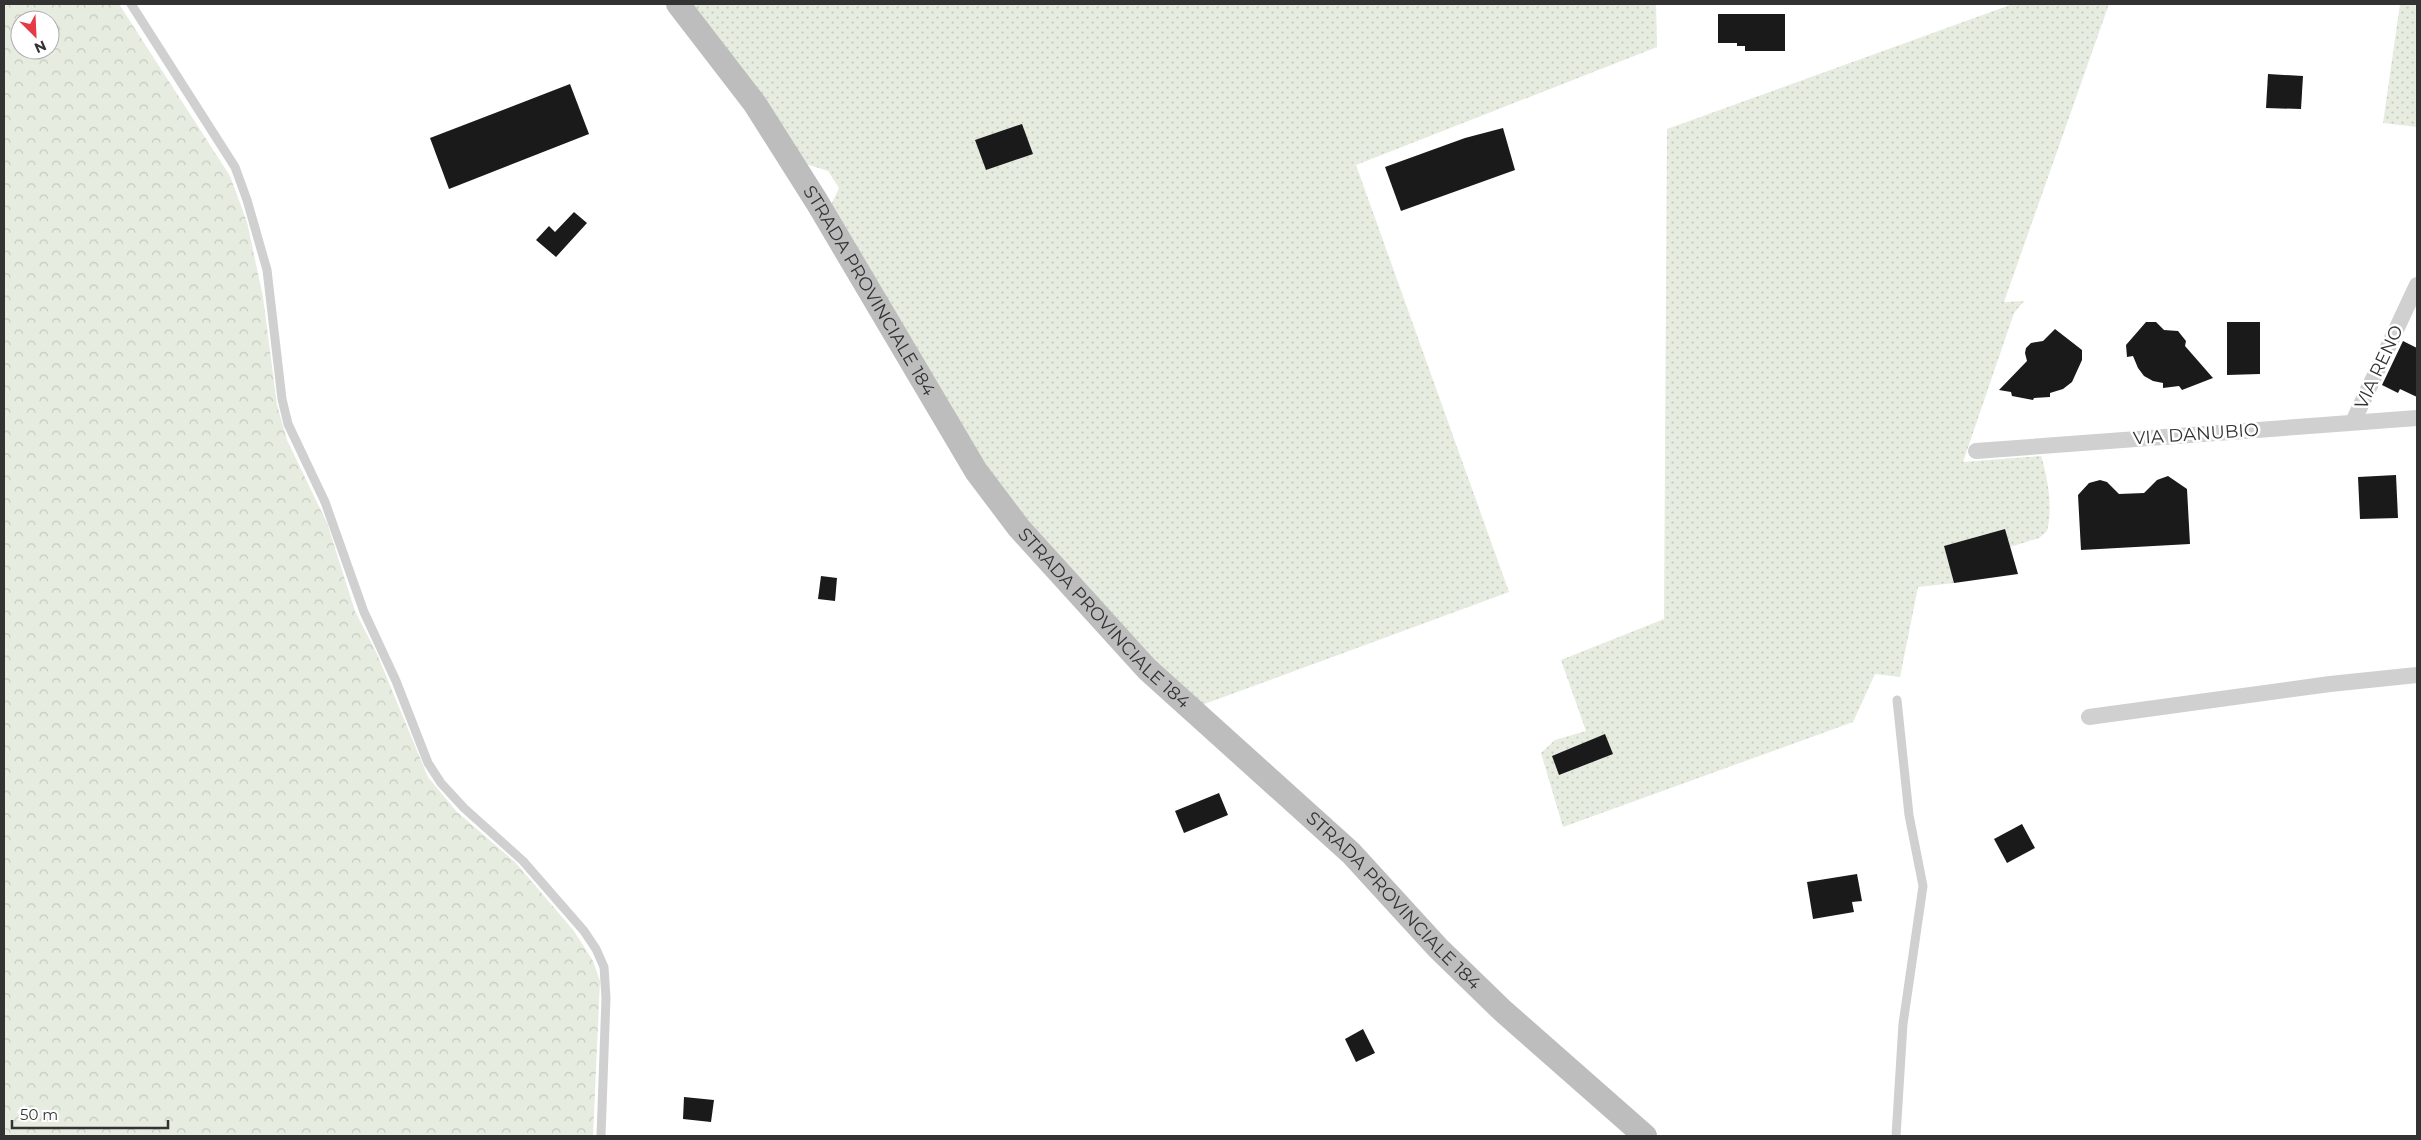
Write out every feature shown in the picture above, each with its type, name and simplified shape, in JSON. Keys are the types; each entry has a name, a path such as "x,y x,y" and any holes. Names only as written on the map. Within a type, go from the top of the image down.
{"street":[{"name":"STRADA PROVINCIALE 184","path":"678,4 755,104 817,202 976,471 1019,528 1147,670 1350,853 1438,948 1503,1011 1645,1136"},
{"name":"VIA RENO","path":"2353,422 2417,284"},
{"name":"VIA DANUBIO","path":"1976,451 2417,418"},
{"path":"2088,717 2330,684 2417,675"}],"lane":[{"path":"131,4 235,167 247,200 267,270 282,399 288,424 325,502 364,612 396,681 428,763 441,783 464,808 530,868 584,931 596,949 604,967 606,998 601,1136"},
{"path":"1896,1136 1903,1024 1923,886 1909,815 1897,700"}],"green space":[{"path":"4,4 119,4 230,176 247,222 263,297 277,405 287,440 327,523 355,611 377,654 428,777 456,811 515,862 574,931 593,961 600,981 593,1136 4,1136"},
{"path":"692,4 1656,4 1657,47 1356,165 1509,592 1199,706 1164,674 1003,494 831,205 839,188 828,171 806,164"},
{"path":"2013,4 2109,4 2004,302 2024,301 2014,313 1963,462 2041,456 2049,493 2050,513 2047,531 2039,538 2010,547 2005,529 1944,546 1954,583 1918,587 1900,677 1875,674 1853,722 1563,827 1541,753 1555,740 1586,731 1561,660 1664,619 1667,129"},
{"path":"2400,4 2417,4 2417,127 2383,123"}],"building":[{"path":"1718,14 1785,14 1785,51 1745,51 1745,46 1737,46 1737,43 1718,43"},
{"path":"2268,74 2303,76 2301,109 2266,108"},
{"path":"570,84 589,134 449,189 430,138"},
{"path":"1022,124 1033,154 986,170 975,140"},
{"path":"1503,128 1515,170 1401,211 1385,167 1465,138"},
{"path":"574,212 587,223 556,257 536,240 549,226 555,232"},
{"path":"2146,322 2156,322 2164,330 2178,331 2186,341 2185,346 2213,378 2182,390 2179,386 2163,388 2163,383 2153,381 2144,376 2133,356 2127,357 2126,345"},
{"path":"2227,322 2260,322 2260,374 2227,375"},
{"path":"2055,329 2082,350 2082,360 2072,382 2063,389 2050,393 2050,397 2034,398 2033,400 2012,396 2011,392 1999,390 2027,361 2026,348 2031,343 2043,341"},
{"path":"2403,341 2417,348 2417,397 2400,389 2398,393 2382,385"},
{"path":"2396,475 2398,518 2360,519 2358,477"},
{"path":"2168,476 2187,489 2190,544 2081,550 2078,495 2089,483 2100,480 2107,482 2119,494 2144,493 2157,480"},
{"path":"2005,529 2018,574 1954,583 1944,546"},
{"path":"821,576 837,578 835,601 818,599"},
{"path":"1605,734 1613,754 1559,775 1552,756"},
{"path":"1219,793 1228,815 1184,833 1175,811"},
{"path":"2022,824 2035,848 2007,863 1994,839"},
{"path":"1857,874 1862,901 1852,902 1854,912 1813,919 1807,882"},
{"path":"1363,1029 1375,1053 1356,1062 1345,1039"},
{"path":"684,1097 714,1100 711,1122 683,1119"}]}
